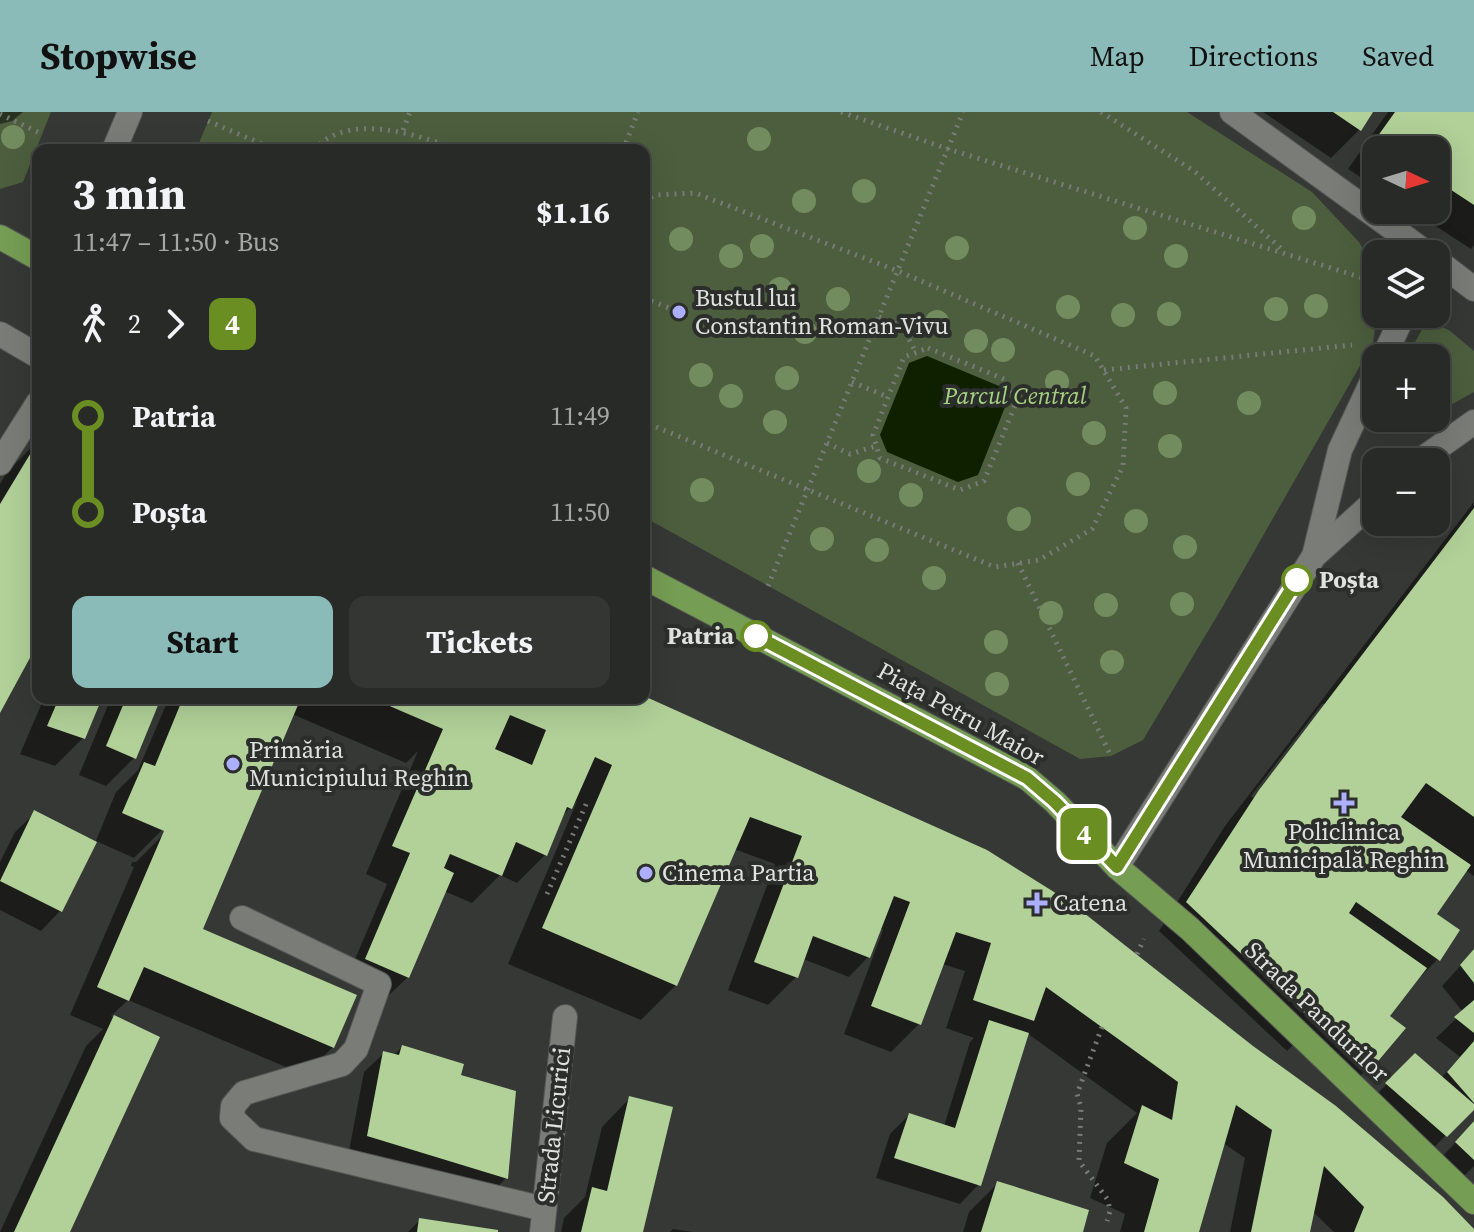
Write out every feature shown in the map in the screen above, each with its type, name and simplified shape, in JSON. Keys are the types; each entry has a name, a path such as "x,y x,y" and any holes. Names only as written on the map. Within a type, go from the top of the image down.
{"highway":[{"path":"0,237 32,255"},
{"name":"Piața Petru Maior","path":"650,580 1027,778 1055,802 1117,867"},
{"name":"Strada Pandurilor","path":"1117,867 1190,929 1474,1202"}],"street":[{"path":"117,144 130,112"},
{"path":"1232,112 1409,240"},
{"path":"1450,271 1474,289"},
{"path":"0,334 32,353"},
{"path":"1314,556 1340,450 1362,403"},
{"path":"0,463 32,412"},
{"path":"1438,448 1474,422"},
{"path":"1117,867 1314,556 1362,513"},
{"path":"242,918 379,984 356,1049 342,1064 244,1093 233,1106 232,1118 254,1139 543,1220"},
{"name":"Strada Licurici","path":"543,1220 565,1017"}],"path":[{"path":"403,130 410,112"},
{"path":"625,144 638,112"},
{"path":"841,112 948,149 1362,278"},
{"path":"768,586 963,112"},
{"path":"1101,112 1194,171 1289,255"},
{"path":"0,114 42,134"},
{"path":"318,144 323,135 358,120 386,124 442,144"},
{"path":"208,121 262,144"},
{"path":"650,198 695,193 898,271 1095,356 1126,408 1123,466 1092,529 1039,560 995,567 650,425"},
{"path":"650,300 679,312"},
{"path":"879,317 903,327 916,353"},
{"path":"1104,370 1357,344"},
{"path":"928,348 1004,379 1016,403 984,481 960,490 880,458 873,435 888,397 904,357 928,348"},
{"path":"852,382 888,397"},
{"path":"827,443 850,454 876,446"},
{"path":"1018,563 1111,756"},
{"path":"547,894 587,802"},
{"path":"1137,954 1144,939"},
{"path":"1102,1027 1077,1094 1081,1107 1079,1161 1108,1200 1110,1211 1107,1221"}],"green space":[{"path":"0,112 51,112 38,144 32,144 32,160 23,182 0,189"},
{"name":"Parcul Central","path":"212,112 1187,112 1312,192 1359,242 1362,247 1362,328 1375,328 1373,343 1362,344 1362,362 1143,740 1111,756 1080,759 650,520 650,144 199,144"},
{"path":"1423,328 1449,330 1474,351 1474,392 1450,405 1450,344 1414,344"}],"shaded area":[{"path":"927,356 999,386 1007,402 978,475 958,482 887,452 880,435 909,363"}],"building":[{"path":"1333,112 1373,112 1361,131"},
{"path":"1395,112 1474,112 1474,205 1450,189 1450,136 1378,136"},
{"path":"32,451 32,654 0,713 0,504"},
{"path":"1474,508 1474,817 1426,783 1401,817 1471,865 1437,914 1460,930 1440,961 1356,902 1349,913 1427,968 1390,1016 1406,1028 1368,1073 1186,902 1259,790"},
{"path":"650,699 987,850 1070,902 1253,1046 1336,1106 1443,1197 1474,1232 1354,1232 1364,1207 1324,1166 1310,1232 1251,1232 1272,1130 1236,1105 1199,1232 1144,1232 1159,1179 1124,1163 1142,1105 1172,1120 1178,1082 1046,987 1034,1021 973,1000 991,943 956,932 921,1025 871,1006 910,902 894,896 870,958 813,936 798,978 754,962 802,836 750,817 677,986 542,928 612,765 595,757 572,809 567,807 547,856 516,842 502,876 450,854 444,868 454,873 409,978 365,959 410,853 392,846 443,729 385,704 650,704","holes":["510,715 546,730 532,765 495,749"]},
{"path":"56,704 100,704 85,739 47,726"},
{"path":"124,704 159,704 136,759 106,746"},
{"path":"181,704 298,704 203,929 357,995 334,1048 144,967 129,1001 97,987 164,831 122,813 144,762 155,766"},
{"path":"34,810 97,842 62,912 0,881"},
{"path":"1474,949 1474,983 1460,965"},
{"path":"1474,1000 1474,1033 1454,1017"},
{"path":"114,1015 160,1037 70,1232 14,1232"},
{"path":"989,1020 1029,1033 981,1186 894,1158 909,1113 955,1128"},
{"path":"1474,1041 1474,1103 1447,1072"},
{"path":"402,1045 464,1064 461,1075 516,1091 508,1179 367,1136 383,1051 399,1055"},
{"path":"1415,1053 1474,1104 1474,1110 1447,1137 1385,1083"},
{"path":"629,1096 673,1107 643,1232 581,1232 592,1187 607,1191"},
{"path":"1474,1121 1474,1160 1455,1142"},
{"path":"997,1181 1089,1210 1083,1232 981,1232"},
{"path":"419,1218 498,1230 498,1232 417,1232"}],"bus line":[{"name":"4","path":"756,636 1027,778 1055,802 1117,867 1297,580"}],"place":[{"name":"Bustul lui Constantin Roman-Vivu","path":"679,312"},
{"name":"Poșta","path":"1297,580"},
{"name":"Patria","path":"756,636"},
{"name":"Primăria Municipiului Reghin","path":"233,764"},
{"name":"Policlinica Municipală Reghin","path":"1344,803"},
{"name":"Cinema Partia","path":"646,873"},
{"name":"Catena","path":"1037,903"}]}
